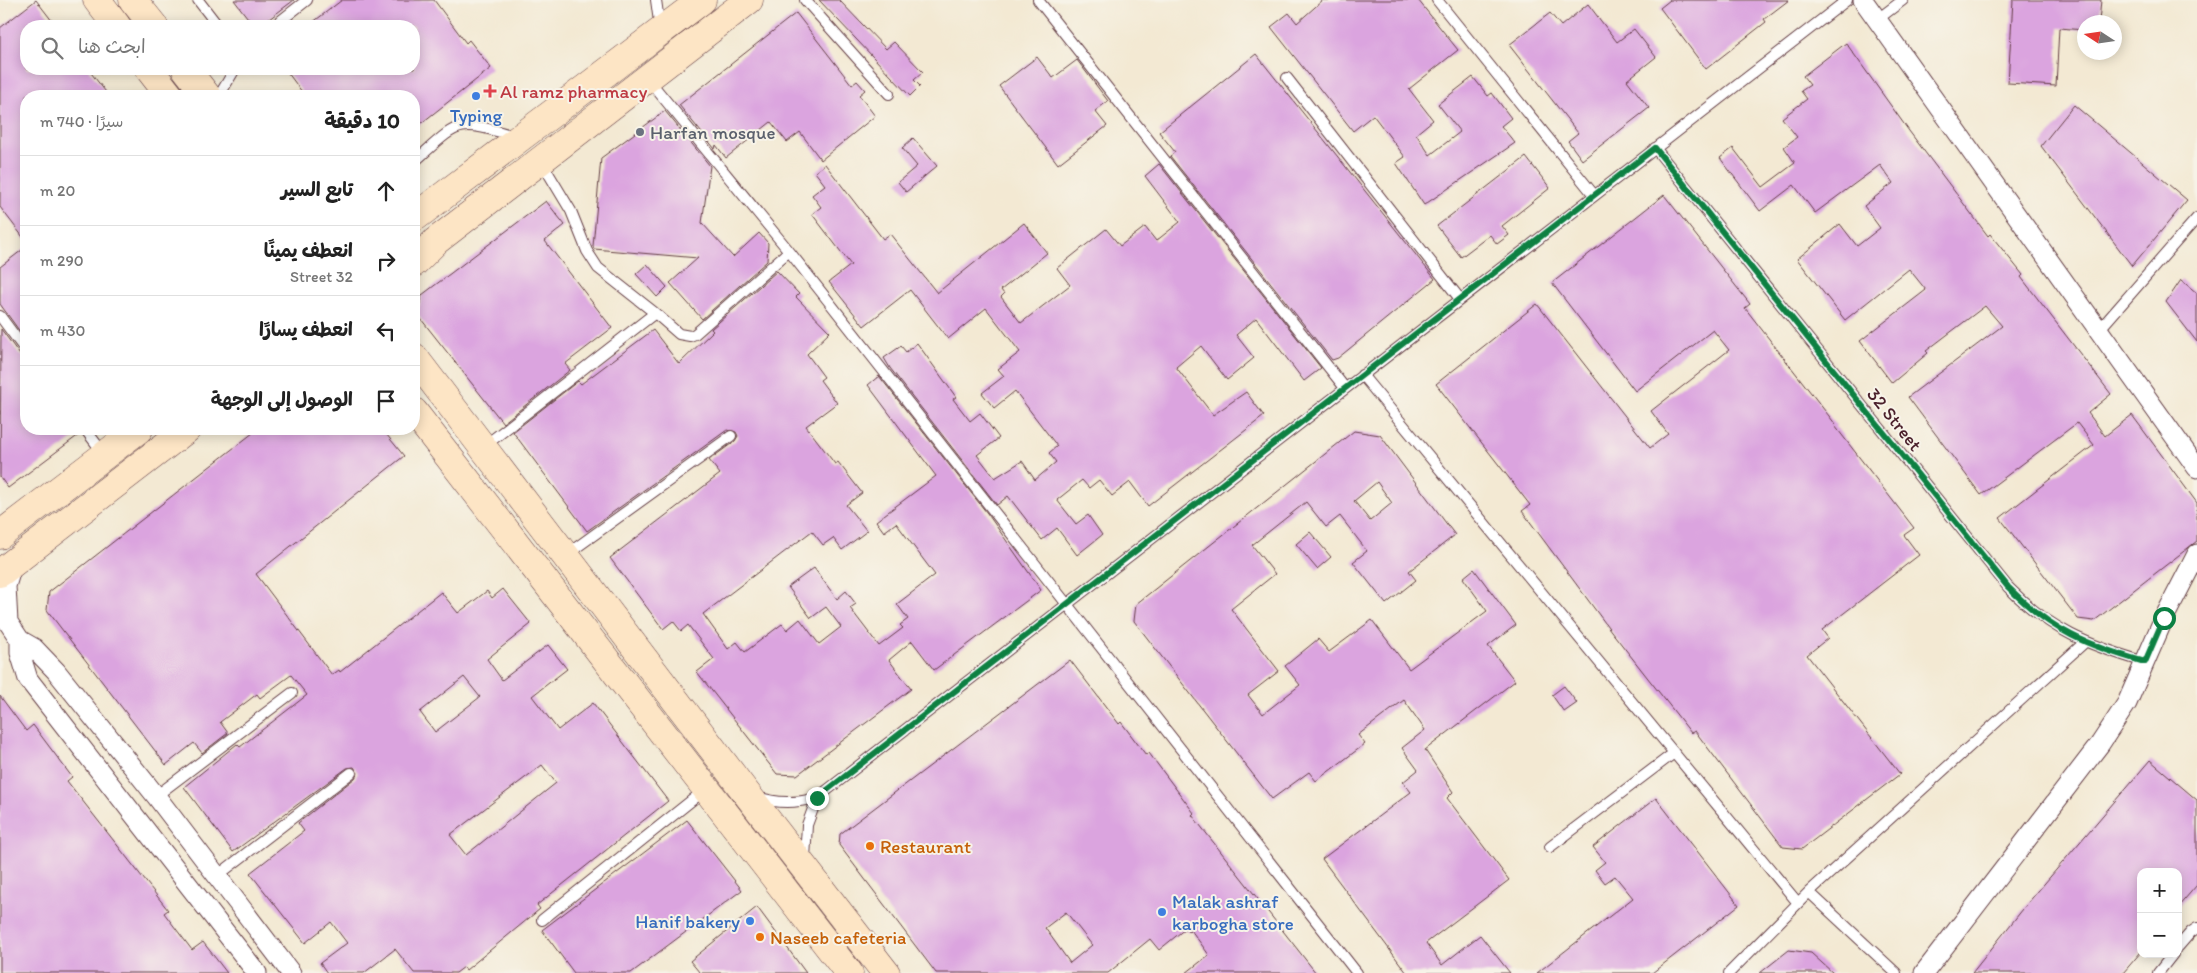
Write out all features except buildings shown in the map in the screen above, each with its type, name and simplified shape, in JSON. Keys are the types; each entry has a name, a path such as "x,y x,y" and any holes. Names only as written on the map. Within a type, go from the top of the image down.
{"main road":[{"path":"97,0 112,20"},
{"path":"133,0 149,20"},
{"path":"420,257 436,241 749,0"},
{"path":"420,213 660,32 697,1"},
{"path":"154,75 165,90"},
{"path":"191,75 202,90"},
{"path":"420,365 886,973"},
{"path":"420,420 849,973"},
{"path":"5,528 131,435"},
{"path":"6,568 179,435"}],"street":[{"path":"1863,0 2197,468"},
{"path":"1924,973 2100,744 2127,704 2164,618 2197,554"},
{"path":"6,568 4,620 20,640 46,659 156,796 291,973"},
{"path":"20,640 21,660 28,679 257,973"}],"lane":[{"path":"198,0 213,20"},
{"path":"282,20 307,0"},
{"path":"656,0 660,32"},
{"path":"805,0 889,94"},
{"path":"1038,0 1345,388"},
{"path":"1437,0 1594,196"},
{"path":"747,794 779,803 792,803 817,798 1847,0"},
{"path":"1878,19 1902,0"},
{"path":"223,90 231,75"},
{"path":"1287,78 1460,299"},
{"path":"648,79 789,251 1068,603 1357,973"},
{"path":"420,157 450,131 463,125 476,125 521,137"},
{"name":"32 Street","path":"1655,148 2008,587 2044,620 2064,633 2145,662"},
{"path":"541,161 571,211 587,251 598,268 655,312 678,334 690,336 789,251"},
{"path":"2099,330 2197,218"},
{"path":"482,448 655,312"},
{"path":"0,316 20,343"},
{"path":"1362,375 1798,903"},
{"path":"90,435 105,455"},
{"path":"565,556 731,436"},
{"path":"1729,973 1809,892 2085,642"},
{"path":"156,796 292,693"},
{"path":"1550,847 1674,752"},
{"path":"216,876 351,773"},
{"path":"542,920 707,788"},
{"path":"806,868 805,838 817,798"},
{"path":"1809,892 1896,973"},
{"path":"2182,943 2197,928"},
{"path":"2158,973 2170,958"}],"place":[{"name":"Al ramz pharmacy","path":"490,91"},
{"name":"Typing","path":"476,96"},
{"name":"Harfan mosque","path":"640,132"},
{"name":"Restaurant","path":"870,846"},
{"name":"Malak ashraf karbogha store","path":"1162,912"},
{"name":"Hanif bakery","path":"750,921"},
{"name":"Naseeb cafeteria","path":"760,937"}],"route":[{"path":"817,798 1655,148 2008,587 2025,604 2044,620 2064,633 2145,662 2164,618"}]}
